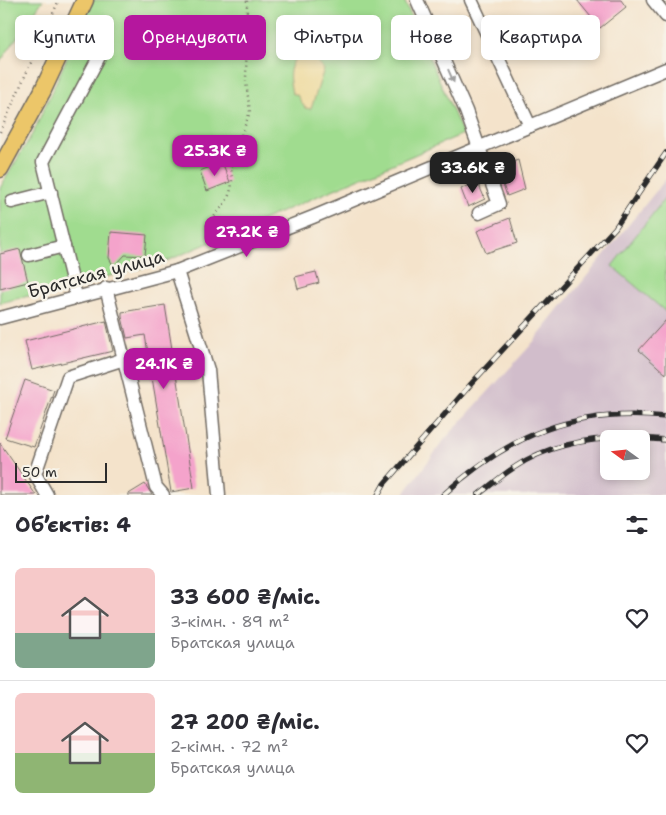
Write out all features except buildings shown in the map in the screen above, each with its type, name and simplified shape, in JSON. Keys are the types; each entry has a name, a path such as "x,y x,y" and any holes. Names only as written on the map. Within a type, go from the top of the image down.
{"main road":[{"path":"78,15 85,0"},
{"path":"0,169 57,60"}],"street":[{"path":"417,0 466,110 477,147 499,204 479,213"},
{"path":"471,0 530,126"},
{"path":"653,0 666,16"},
{"path":"76,296 43,162 97,60"},
{"name":"Братская улица","path":"0,318 106,288 177,271 314,217 666,69"},
{"path":"12,202 51,192"},
{"path":"29,255 64,246"},
{"path":"177,271 208,370 219,495"},
{"path":"106,288 156,487 163,495"},
{"path":"47,495 35,474 68,377 124,359"}],"path":[{"path":"0,132 60,0"},
{"path":"216,256 208,234 209,224 232,187 231,150 239,141 250,112 246,74 247,0"}],"shaded area":[{"path":"666,179 666,495 403,495 445,439 530,346"}],"green space":[{"path":"0,0 43,0 33,15 15,15 15,40 0,62"},
{"path":"93,0 404,0 411,15 391,15 391,60 430,60 463,134 162,263 0,303 0,188 34,131 66,60 114,60 114,15 86,15"},
{"path":"666,197 666,312 612,266"}],"sand":[{"path":"295,60 315,60 324,69 311,109 305,108 297,95 292,93 290,72"}],"railway":[{"path":"378,495 384,484 471,384 615,228 666,153"},
{"path":"443,495 493,456 519,441 545,430 601,417 633,415 666,417"},
{"path":"478,495 515,467 532,457 568,444 627,438 666,440"}]}
